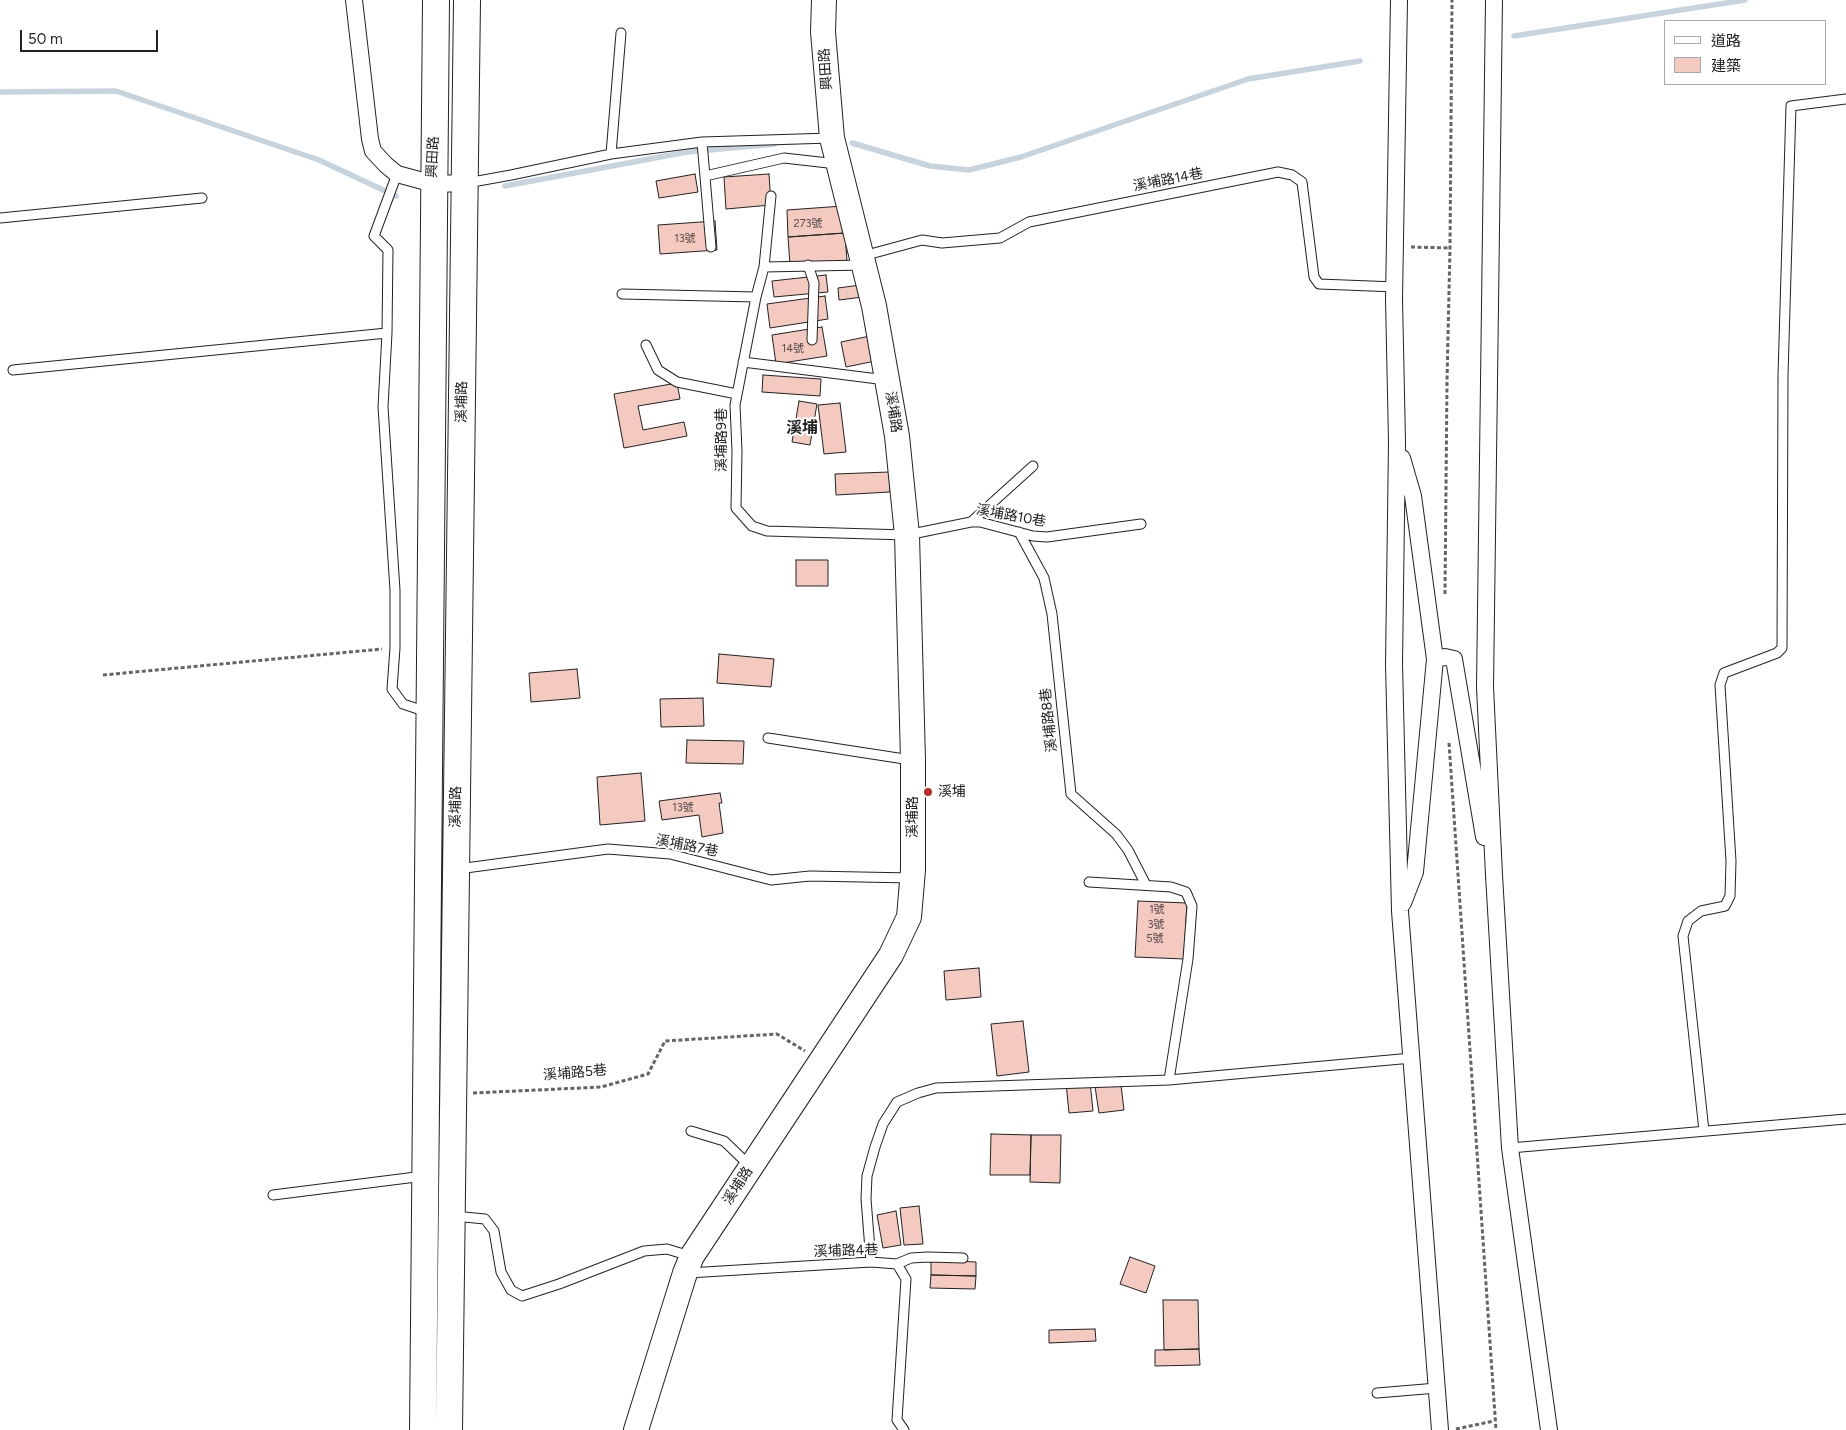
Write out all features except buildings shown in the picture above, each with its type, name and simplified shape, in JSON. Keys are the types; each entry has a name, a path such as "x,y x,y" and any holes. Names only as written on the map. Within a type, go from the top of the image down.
{"main road":[{"name":"興田路","path":"434,184 436,0"},
{"path":"465,183 467,0"},
{"name":"溪埔路","path":"449,1430 465,183"},
{"name":"溪埔路","path":"423,1430 434,184"}],"street":[{"name":"興田路","path":"354,0 373,151 397,174 434,184"},
{"name":"興田路","path":"824,0 823,32 832,138"},
{"path":"1398,0 1396,287 1394,299 1397,442 1394,664 1400,911 1440,1430"},
{"path":"1494,0 1485,687 1510,1148 1550,1430"},
{"name":"溪埔路","path":"636,1430 688,1265 890,955 909,917 912,878 913,760 907,535 897,436 888,380 864,260 832,138"},
{"path":"434,184 465,183"},
{"path":"1397,442 1413,496 1435,658 1415,872 1400,911"},
{"path":"1435,658 1445,657 1454,659 1484,837 1494,876"}],"lane":[{"path":"611,154 621,33"},
{"path":"1704,1130 1683,936 1688,921 1701,911 1725,906 1730,896 1731,861 1720,685 1724,673 1777,653 1782,648 1783,376 1791,106 1846,100"},
{"path":"465,183 611,154 832,138"},
{"path":"702,146 711,247"},
{"path":"705,172 784,158 838,164"},
{"name":"溪埔路14巷","path":"864,260 922,240 942,242 1000,238 1028,222 1278,172 1292,175 1302,182 1314,277 1319,284 1396,287"},
{"path":"397,174 374,236 388,250 388,333 383,407 395,590 395,648 392,689 403,704 429,712"},
{"name":"溪埔路9巷","path":"771,196 764,266 756,297 735,405 738,451 736,508 752,526 767,531 907,535"},
{"path":"0,218 202,198"},
{"path":"764,266 808,265 864,260"},
{"path":"808,265 814,283 812,340"},
{"path":"622,294 756,297"},
{"path":"13,370 388,333"},
{"path":"646,346 658,370 677,382 737,394"},
{"path":"743,362 888,380"},
{"path":"971,522 1033,466"},
{"name":"溪埔路10巷","path":"907,535 971,522 1034,536 1047,537 1140,524"},
{"name":"溪埔路8巷","path":"1019,532 1044,578 1052,614 1071,794 1116,834 1128,850 1146,885"},
{"path":"768,738 913,760"},
{"name":"溪埔路7巷","path":"455,869 608,849 670,854 771,880 810,876 912,878"},
{"path":"1089,882 1171,887 1186,892 1192,906 1188,959 1169,1080"},
{"path":"871,1262 866,1199 867,1176 883,1124 897,1102 918,1093 936,1088 1169,1080 1412,1058"},
{"path":"1510,1148 1846,1119"},
{"path":"691,1131 724,1141 751,1167"},
{"path":"273,1195 425,1176"},
{"path":"451,1216 485,1219 494,1232 501,1272 511,1290 522,1296 559,1284 644,1251 667,1249 688,1265"},
{"path":"897,1264 911,1258 928,1256 963,1258"},
{"name":"溪埔路4巷","path":"688,1265 871,1262 897,1264 906,1280 897,1420 904,1430"},
{"path":"1377,1393 1437,1388"}],"path":[{"path":"1396,247 1450,248"},
{"path":"103,676 395,648"},
{"name":"溪埔路5巷","path":"453,1094 602,1087 648,1074 665,1041 777,1034 820,1061"},
{"path":"1449,1430 1494,1421"}],"waterway":[{"path":"1514,36 1745,0"},
{"path":"852,143 930,166 969,170 1021,157 1248,79 1360,61"},
{"path":"0,92 116,91 319,160 396,196"},
{"path":"505,186 687,152 775,144"}],"place":[{"name":"溪埔","path":"928,792"}],"district":[{"name":"溪埔","path":"802,428"}]}
